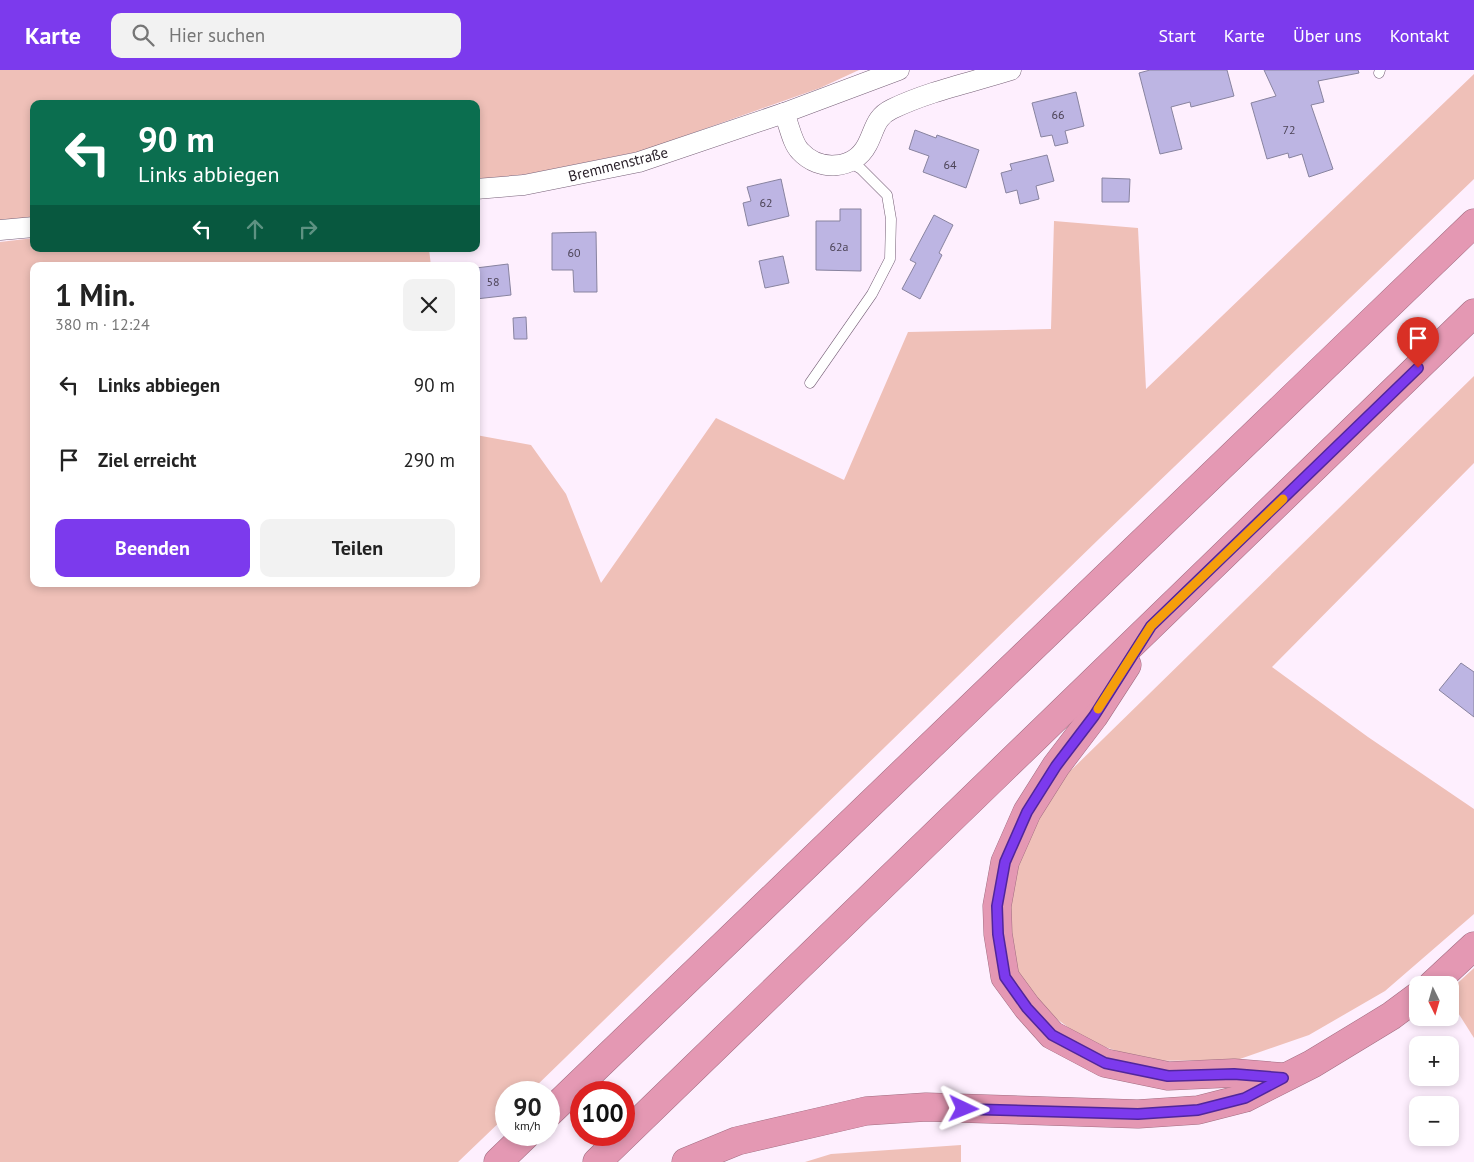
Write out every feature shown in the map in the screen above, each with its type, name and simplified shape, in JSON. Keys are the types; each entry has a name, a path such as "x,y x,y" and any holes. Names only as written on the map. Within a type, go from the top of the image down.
{"highway":[{"path":"560,1102 1474,223"},
{"path":"597,1162 1474,313"},
{"path":"1151,626 1094,716 1056,766 1027,812 1005,862 997,906 998,934 1005,977 1027,1008 1052,1035 1105,1063 1168,1076 1234,1074 1283,1078"},
{"path":"1442,976 1474,946"},
{"path":"686,1162 738,1141 866,1111 926,1108 1138,1114 1198,1110 1245,1098 1353,1040 1409,1002"},
{"path":"498,1162 515,1146"}],"street":[{"name":"Bremmenstraße","path":"480,189 524,185 639,162 784,113 899,70"},
{"path":"784,113 798,150 810,161 829,166 842,165 856,158 867,145 874,124 891,109 1012,70"},
{"path":"0,230 30,227"}],"lane":[{"path":"810,382 872,294 890,258 891,219 887,195 861,169 849,162"}],"shaded area":[{"path":"0,70 859,70 820,88 642,151 528,174 480,180 480,100 30,100 30,221 0,223"},
{"path":"1474,74 1474,179 1100,538 541,1081 495,1081 495,1127 458,1162 0,1162 0,242 30,238 30,252 429,252 431,262 30,262 30,587 480,587 480,436 531,445 566,494 601,583 716,418 844,480 908,332 1051,329 1054,221 1138,228 1146,389"},
{"path":"1474,376 1474,463 1272,667 1368,737 1474,809 1474,914 1385,991 1309,1035 1237,1060 1146,1061 1085,1040 1037,1004 1012,967 1004,921 1019,849 1058,783"},
{"path":"1474,968 1474,1038 1459,1014 1459,982"},
{"path":"961,1145 961,1162 805,1162 831,1154"}],"building":[{"path":"1150,70 1227,70 1234,96 1191,107 1190,102 1171,107 1182,149 1160,154 1139,73"},
{"path":"1264,70 1358,70 1359,73 1318,81 1324,102 1311,105 1333,169 1309,177 1302,154 1289,158 1288,153 1267,159 1251,103 1276,96"},
{"path":"1076,92 1084,126 1065,131 1068,143 1055,146 1052,135 1041,137 1032,103"},
{"path":"915,130 936,138 937,135 979,150 966,188 923,172 929,156 909,149"},
{"path":"1047,155 1054,181 1036,186 1039,199 1020,204 1017,190 1006,193 1001,173 1012,170 1010,164"},
{"path":"1102,178 1130,179 1129,202 1102,202"},
{"path":"781,179 789,216 748,226 743,203 751,201 747,187"},
{"path":"840,209 861,209 861,271 816,270 816,221 840,221"},
{"path":"934,215 953,225 939,253 942,255 920,299 902,289 916,263 910,260"},
{"path":"596,232 597,292 574,292 573,270 552,270 552,233"},
{"path":"783,256 789,283 765,288 759,261"},
{"path":"508,264 511,295 480,299 480,268"},
{"path":"526,317 527,339 514,339 513,318"},
{"path":"1461,663 1474,672 1474,717 1439,690"}],"slow traffic":[{"path":"1098,709 1151,626 1283,499"}],"route":[{"path":"964,1109 1138,1114 1198,1110 1245,1098 1283,1078 1234,1074 1168,1076 1105,1063 1052,1035 1027,1008 1005,977 998,934 997,906 1005,862 1027,812 1056,766 1094,716 1151,626 1418,368"}]}
